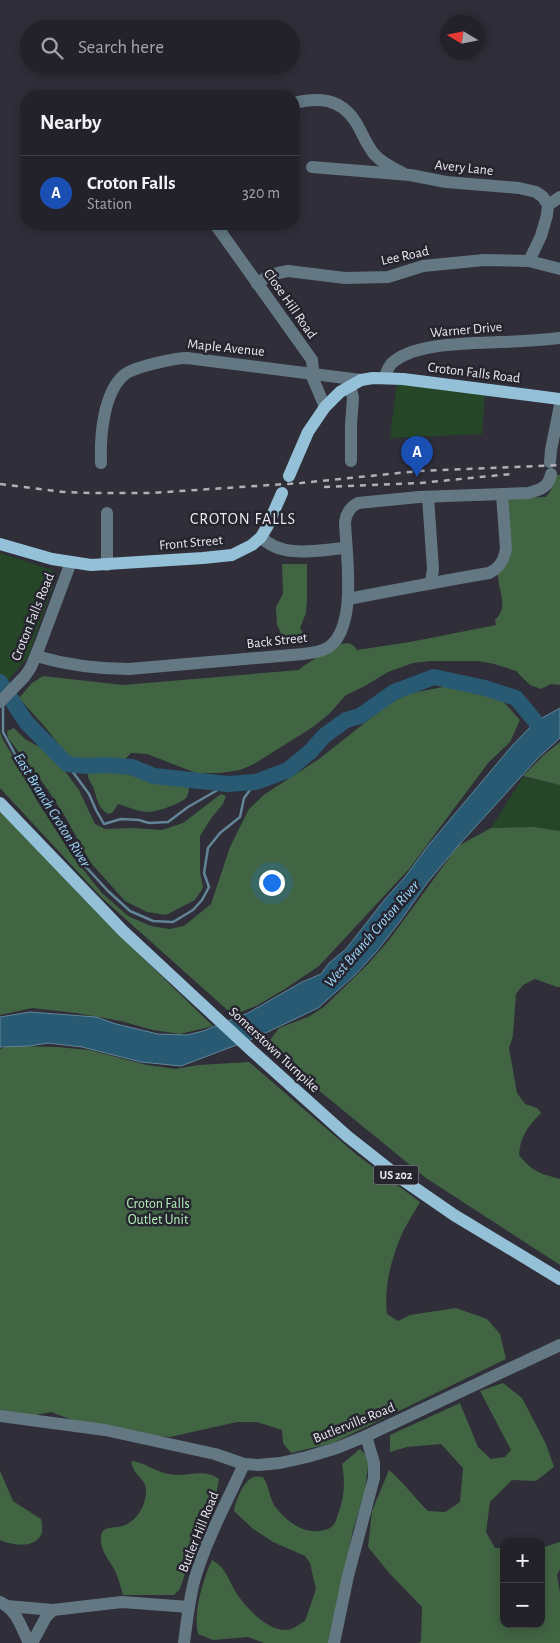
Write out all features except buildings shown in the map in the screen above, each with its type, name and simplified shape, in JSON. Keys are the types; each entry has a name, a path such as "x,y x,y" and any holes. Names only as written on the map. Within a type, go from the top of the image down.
{"main road":[{"path":"289,476 308,432 324,406 356,382 385,378"},
{"name":"Croton Falls Road","path":"385,378 560,399"},
{"path":"261,537 282,493"},
{"name":"Front Street","path":"0,544 71,562 107,565 232,555 252,545 261,537"},
{"name":"Somerstown Turnpike","path":"0,803 123,931 328,1119 399,1177 454,1215 560,1279"}],"street":[{"path":"300,102 313,100 338,103 347,110 355,121 376,156 386,164 410,176"},
{"name":"Avery Lane","path":"312,167 528,190 536,192 543,197 548,205"},
{"path":"529,261 545,225 548,205 560,196"},
{"name":"Close Hill Road","path":"219,230 312,360 313,370 311,374 324,406"},
{"name":"Lee Road","path":"257,284 268,276 288,271 345,278 376,277 400,274 423,266 470,261 529,261 560,269"},
{"name":"Warner Drive","path":"385,378 391,364 399,358 421,350 456,344 560,338"},
{"name":"Maple Avenue","path":"101,463 102,431 110,397 119,380 131,370 172,359 187,358 311,374 356,382"},
{"path":"351,461 350,425 356,382"},
{"path":"261,537 272,547 281,550 322,552 346,548 346,515 358,503 537,491 549,482 551,450 560,404"},
{"path":"348,599 411,588 431,582 490,573 501,564 506,548 502,494"},
{"path":"428,498 433,569 431,582"},
{"path":"107,513 107,565"},
{"name":"Back Street","path":"36,656 75,666 129,669 322,650 330,646 337,638 348,610 346,548"},
{"name":"Croton Falls Road","path":"0,702 25,676 36,656 71,562"},
{"name":"Butlerville Road","path":"0,1416 105,1430 215,1454 244,1464 272,1464 296,1460 337,1448 560,1345"},
{"path":"334,1643 350,1568 374,1478 374,1463 366,1436"},
{"name":"Butler Hill Road","path":"184,1643 195,1579 218,1518 244,1464"},
{"path":"4,1604 53,1610 122,1602 189,1608"},
{"path":"4,1604 16,1615 31,1643"},
{"path":"31,1643 46,1617 53,1610"}],"green space":[{"path":"397,383 485,394 482,434 390,438"},
{"path":"555,475 560,475 560,685 551,684 541,689 530,685 516,671 478,661 413,663 388,672 346,695 329,714 313,727 254,764 240,770 220,773 196,773 147,754 131,753 122,762 70,759 19,698 32,683 43,676 123,685 299,670 337,645 353,645 357,650 410,642 496,625 495,620 502,609 498,572 508,498 546,497 551,490"},
{"path":"0,553 52,570 55,581 28,657 6,683 0,673"},
{"path":"282,564 307,564 306,613 300,628 306,636 304,640 287,646 277,625 276,607 283,594"},
{"path":"448,686 479,691 500,698 520,720 510,742 488,763 409,869 319,966 256,1006 233,1015 102,898 0,788 0,732 36,799 73,857 102,893 128,916 151,926 169,929 184,926 211,904 230,847 249,809 265,794 319,759 386,706 407,694"},
{"path":"14,728 25,739 52,754 79,790 95,824 105,829 162,830 183,823 221,794 226,796 223,804 200,836 200,872 203,888 195,900 166,915 147,912 125,901 90,862 66,818 46,787 8,738 7,731"},
{"path":"560,742 560,785 523,776 544,755"},
{"path":"103,771 120,772 155,783 167,782 189,787 188,793 184,800 157,811 141,811 118,804 113,812 109,814 100,807 88,775 88,773"},
{"path":"523,777 560,785 560,831 533,827 491,828"},
{"path":"0,809 105,919 213,1026 180,1034 76,1013 32,1008 0,1015"},
{"path":"534,827 560,831 560,987 535,979 523,985 516,994 513,1036 509,1048 517,1093 525,1104 537,1108 541,1113 526,1132 521,1143 519,1155 537,1172 560,1179 560,1265 426,1178 306,1080 270,1040 279,1028 308,1017 324,1007 368,964 389,940 458,846 491,828"},
{"name":"Croton Falls Outlet Unit","path":"9,1046 89,1050 147,1065 176,1069 198,1065 249,1062 357,1155 420,1202 403,1231 393,1259 387,1286 387,1314 398,1321 410,1315 456,1308 487,1319 500,1334 506,1359 333,1443 291,1453 283,1443 282,1430 257,1422 237,1422 170,1437 99,1430 51,1412 31,1416 0,1410 0,1049"},
{"path":"503,1383 522,1398 546,1444 554,1467 536,1481 512,1480 490,1502 486,1532 495,1548 500,1548 500,1628 545,1628 545,1547 560,1542 560,1569 557,1575 560,1593 560,1643 419,1643 421,1641 422,1607 390,1574 368,1547 372,1511 389,1470 428,1511 445,1512 460,1502 463,1468 441,1444 407,1447 390,1452 390,1435 460,1403 478,1447 491,1459 505,1457 511,1450 480,1391"},
{"path":"360,1449 369,1458 365,1491 353,1530 330,1643 264,1643 248,1637 213,1640 198,1634 198,1606 205,1577 212,1560 224,1571 247,1607 268,1625 283,1630 291,1629 305,1621 316,1589 310,1563 305,1556 273,1542 252,1528 234,1511 236,1502 250,1479 263,1477 274,1505 281,1514 296,1526 313,1531 328,1529 335,1522 342,1501 344,1483 342,1464"},
{"path":"131,1461 169,1474 201,1473 219,1479 216,1495 193,1548 180,1589 174,1595 123,1595 116,1573 102,1546 102,1532 108,1528 130,1523 140,1511 145,1501 145,1484 134,1471"},
{"path":"0,1471 13,1501 41,1519 42,1533 33,1542 22,1545 0,1540"}],"water":[{"name":"West Branch Croton River","path":"560,708 560,738 538,758 458,846 427,883 377,951 355,975 318,1008 255,1038 181,1066 141,1062 82,1047 48,1043 0,1047 0,1017 30,1012 96,1017 158,1034 187,1035 203,1031 248,1013 302,982 321,974 329,963 346,949 427,847 511,747 535,722"}],"waterway":[{"name":"East Branch Croton River","path":"0,682 26,722 67,764 132,767 154,776 228,784 256,782 288,770 311,751 324,736 346,720 360,716 394,692 434,677 485,688 516,698 544,732 539,737"},
{"name":"East Branch Croton River","path":"2,685 2,694"},
{"name":"East Branch Croton River","path":"3,704 3,732 86,867 130,911 153,921 173,922 193,910 202,900 209,887 204,873 208,848 220,833 240,817 244,798 256,782"},
{"name":"East Branch Croton River","path":"67,764 89,794 104,824 121,819 139,820 149,823 168,822 188,807 228,784"}],"railway":[{"path":"0,484 63,492 151,493 301,483 419,471 560,465"},
{"path":"324,487 420,483 511,474"}],"place":[{"name":"Croton Falls","path":"417,477"}],"district":[{"name":"CROTON FALLS","path":"243,519"}]}
